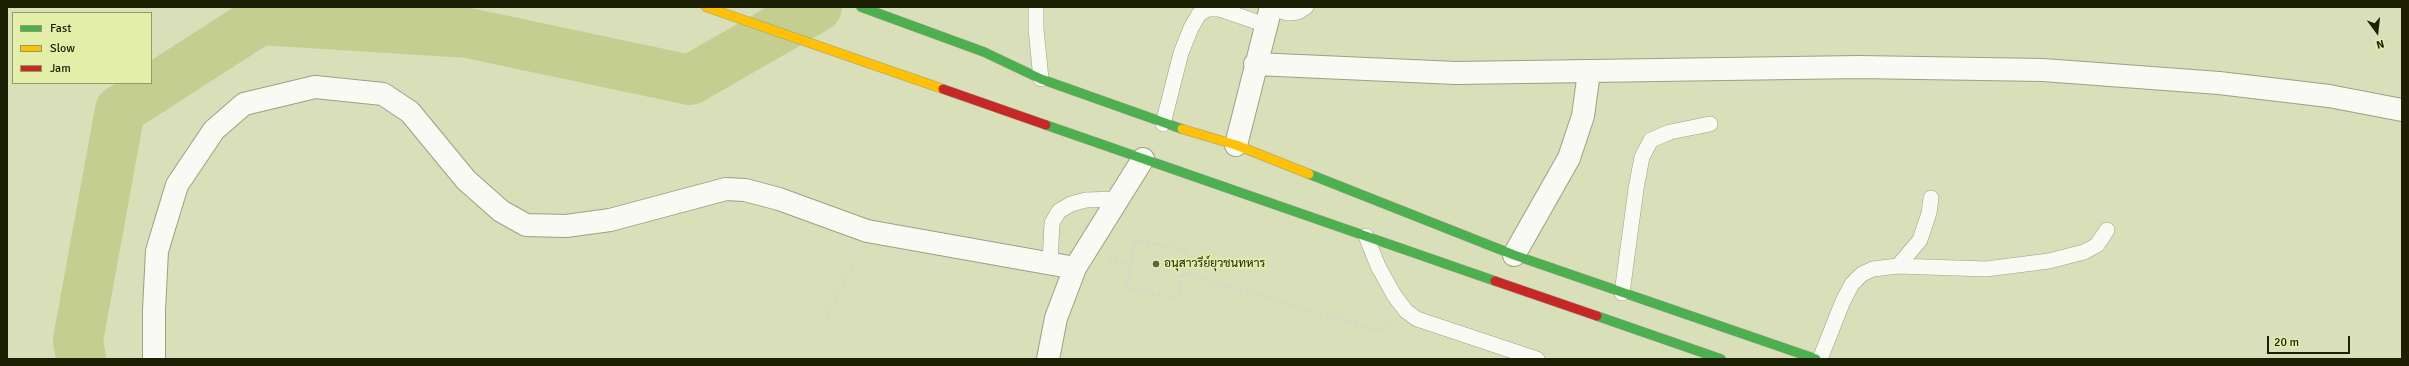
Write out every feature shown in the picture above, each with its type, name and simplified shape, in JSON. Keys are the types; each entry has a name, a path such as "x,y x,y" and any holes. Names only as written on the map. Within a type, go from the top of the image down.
{"main road":[{"path":"706,7 1721,359"},
{"path":"861,7 984,52 1041,79 1163,124 1236,145 1514,254 1622,293 1816,359"}],"street":[{"path":"1236,145 1255,64 1269,13"},
{"path":"1255,64 1456,73 1859,67 2043,70 2227,84 2328,96 2402,110"},
{"path":"1514,254 1569,158 1583,116 1589,72"},
{"path":"154,359 154,310 157,251 177,185 214,130 244,104 315,87 383,94 410,112 466,180 501,211 526,224 566,226 610,220 726,189 745,190 779,199 867,231 1075,268"},
{"path":"1048,359 1056,318 1075,268 1143,158"}],"lane":[{"path":"1036,7 1036,29 1041,79"},
{"path":"1163,124 1181,53 1191,28 1199,14 1208,9 1288,13 1298,12 1306,7"},
{"path":"1622,293 1636,189 1642,157 1651,140 1670,132 1710,124"},
{"path":"1898,266 1920,240 1929,213 1931,198"},
{"path":"1050,264 1052,223 1059,211 1071,204 1086,200 1117,199"},
{"path":"1820,359 1852,284 1862,274 1873,269 1898,266 1986,269 2049,261 2084,252 2097,245 2107,230"},
{"path":"1366,236 1378,266 1394,295 1406,311 1417,319 1537,359"}],"path":[{"path":"826,319 860,250 867,231"},
{"path":"1135,240 1187,250 1182,272 1178,298 1126,288 1135,240"},
{"path":"1182,272 1381,332"}],"waterway":[{"path":"81,359 78,340 120,110 260,20 468,33 690,80 817,7"}],"traffic: fast":[{"path":"861,7 984,52 1041,79 1182,129"},
{"path":"1046,125 1495,281"},
{"path":"1309,174 1514,255 1816,359"},
{"path":"1597,316 1721,359"}],"traffic: slow":[{"path":"706,7 943,89"},
{"path":"1182,129 1236,145 1309,174"}],"traffic: jam":[{"path":"943,89 1046,125"},
{"path":"1495,281 1597,316"}],"place":[{"name":"อนุสาวรีย์ยุวชนทหาร","path":"1156,264"}]}
